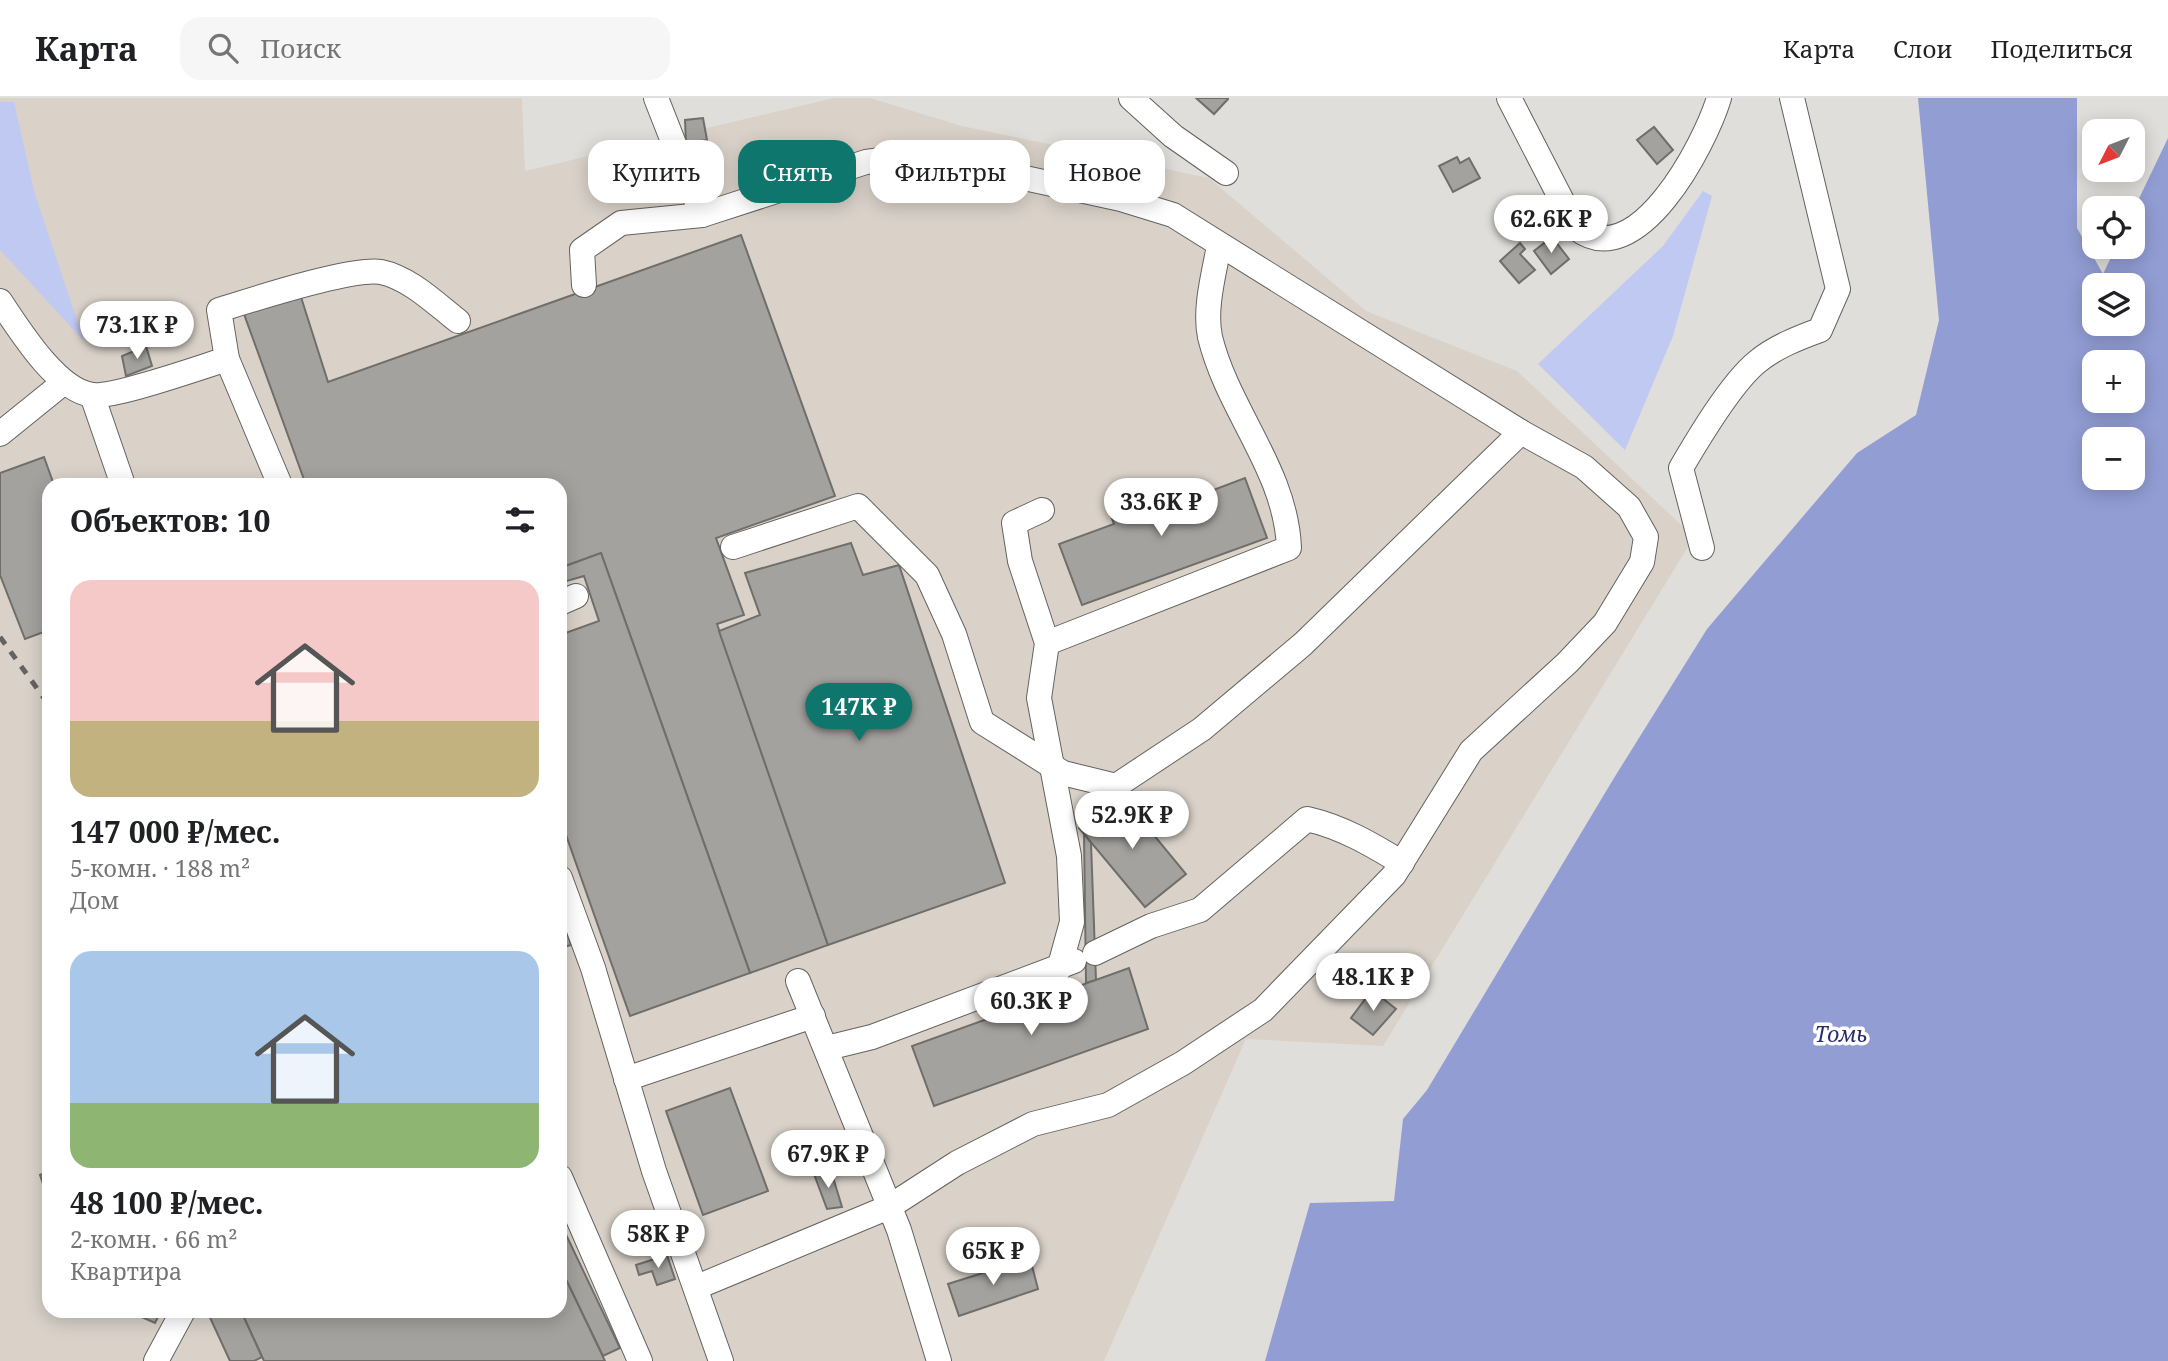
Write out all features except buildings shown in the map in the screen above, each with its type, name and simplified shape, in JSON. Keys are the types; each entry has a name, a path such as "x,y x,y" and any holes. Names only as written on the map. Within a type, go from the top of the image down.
{"street":[{"path":"656,98 702,215"},
{"path":"1131,98 1173,136 1226,173"},
{"path":"1509,98 1576,228 1588,238 1604,241 1629,232 1667,195 1693,161 1711,125 1719,98"},
{"path":"1702,548 1681,468 1706,426 1756,362 1794,340 1820,330 1838,289 1792,98"},
{"path":"583,285 582,250 621,223 702,215 866,162 919,155 1121,199 1173,215 1521,432 1584,467 1629,507 1646,537 1642,562 1605,623 1567,663 1471,751 1394,875 1309,964 1251,1017 1182,1063 1108,1105 1033,1124 957,1163 889,1208 697,1287"},
{"path":"1046,643 1289,548 1288,519 1261,450 1230,393 1210,335 1211,288 1219,246"},
{"path":"277,478 227,359 219,310 349,275 381,272 412,286 458,321"},
{"path":"0,301 63,383 92,395 139,385 227,359"},
{"path":"0,434 63,383"},
{"path":"92,395 121,478"},
{"path":"733,547 858,506 927,575 954,634 982,722 1063,773 1116,786 1202,729 1303,644 1521,432"},
{"path":"1042,510 1014,523 1020,561 1046,643 1039,698 1069,856 1072,922 1059,969"},
{"path":"827,1048 872,1037 1059,969 1151,926 1200,910 1307,819 1331,824 1363,839 1402,863"},
{"path":"567,897 593,968 654,1171 721,1361"},
{"path":"798,981 899,1230 939,1361"},
{"path":"626,1079 813,1016"},
{"path":"567,1193 640,1361"},
{"path":"156,1361 179,1318"}],"shaded area":[{"path":"0,98 522,98 525,171 588,156 588,203 724,203 724,140 656,140 834,98 870,98 962,126 1028,140 870,140 870,203 1030,203 1030,140 1044,143 1044,203 1165,203 1165,169 1209,178 1366,311 1517,371 1694,537 1383,1046 1246,1039 1104,1361 0,1361"},
{"path":"0,102 14,102 34,191 84,341 0,250"},
{"path":"1703,191 1712,196 1673,336 1625,450 1538,364 1663,246"}],"water":[{"name":"Томь","path":"1918,98 2077,98 2077,228 2082,237 2082,259 2095,259 2102,273 2082,273 2082,336 2145,336 2145,273 2103,273 2110,259 2145,259 2145,196 2140,196 2168,138 2168,1361 1265,1361 1310,1203 1394,1201 1403,1119 1427,1090 1614,778 1707,629 1857,453 1916,415 1939,320"}],"railway":[{"path":"0,637 42,695"}]}
